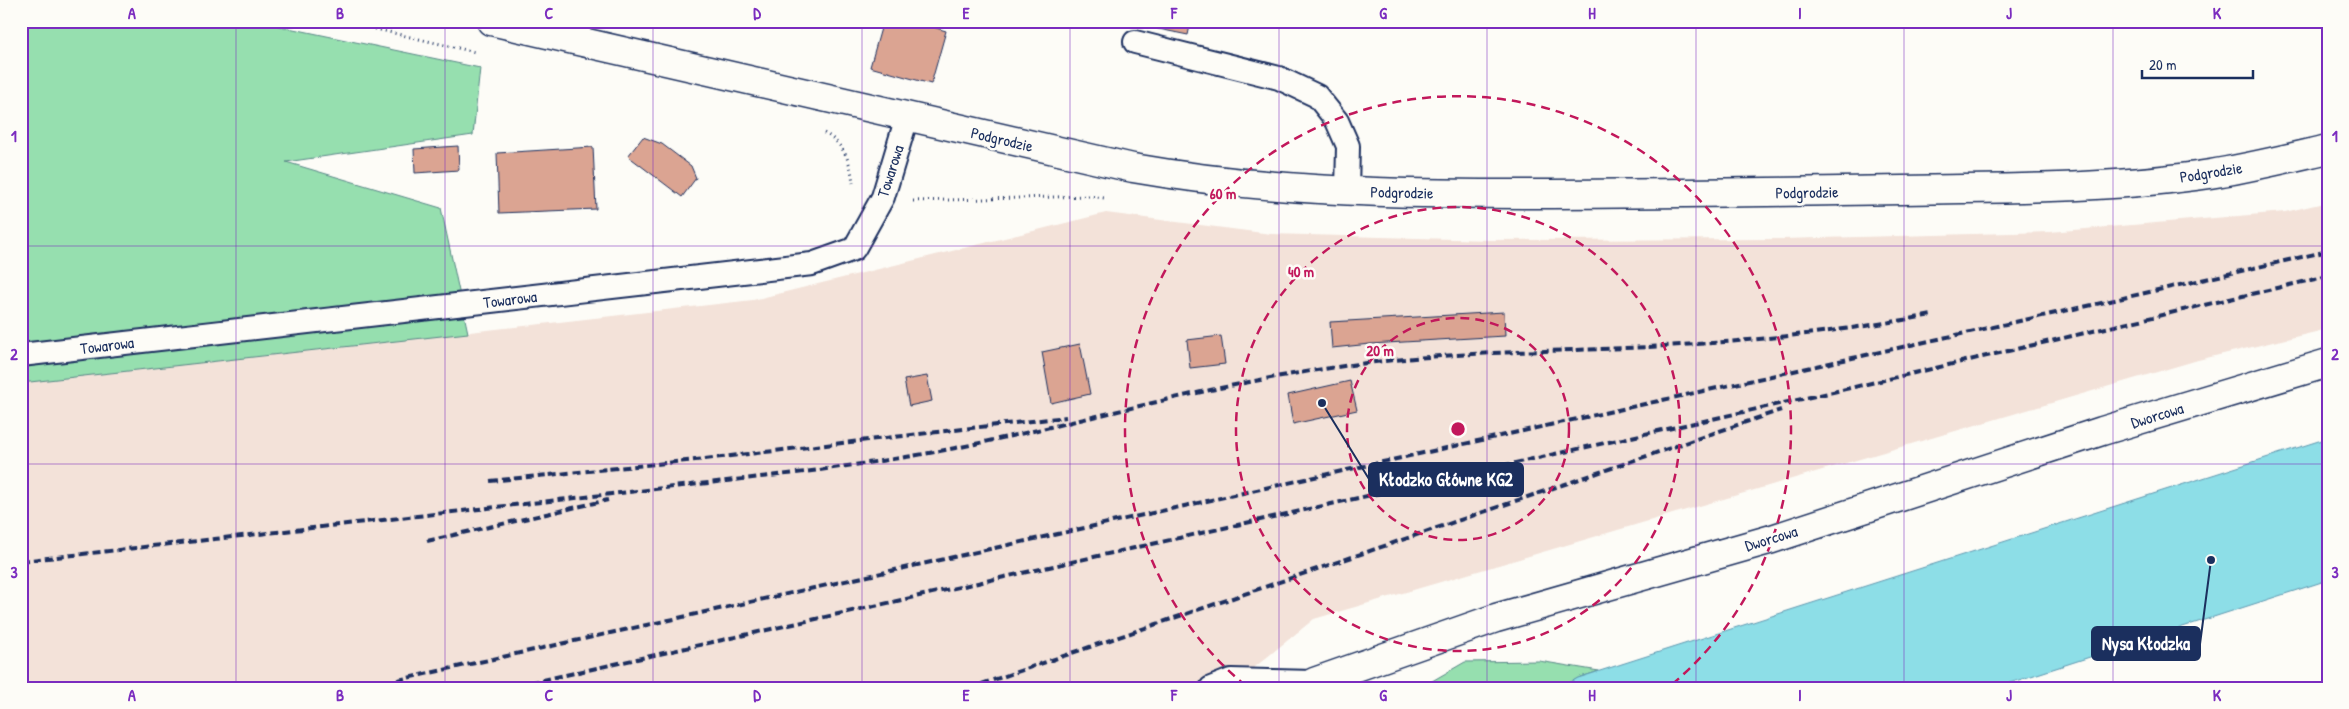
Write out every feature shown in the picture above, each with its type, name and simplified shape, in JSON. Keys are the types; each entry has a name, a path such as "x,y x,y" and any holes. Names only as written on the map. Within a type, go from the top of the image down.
{"main road":[{"name":"Podgrodzie","path":"491,21 1087,158 1177,176 1257,186 1347,191 1560,194 1808,192 2088,185 2210,174 2328,149"},
{"name":"Dworcowa","path":"1312,685 1496,618 1772,538 2102,431 2328,363"}],"lane":[{"path":"1135,42 1280,78 1317,96 1337,121 1348,146 1347,191"},
{"name":"Towarowa","path":"21,355 812,264 854,248 883,196 907,117"},
{"name":"Dworcowa","path":"1211,688 1231,680 1312,685"}],"shaded area":[{"path":"2328,202 2328,329 2198,360 1314,619 1229,688 21,688 21,383 753,300 1106,213 1271,234 1490,240 1782,239 2050,232 2285,212"}],"green space":[{"path":"21,21 255,21 480,68 473,135 286,162 441,208 468,333 21,383"},
{"path":"1539,661 1599,671 1578,678 1560,688 1420,688 1465,662"}],"water":[{"path":"2328,438 2328,580 1994,688 1560,688 1578,678"}],"building":[{"path":"883,21 913,21 946,31 931,84 870,67"},
{"path":"1156,21 1191,21 1188,35 1154,28"},
{"path":"643,137 662,144 691,166 696,178 682,197 628,156"},
{"path":"458,146 459,170 415,173 414,149"},
{"path":"593,147 596,209 499,213 497,153"},
{"path":"1504,312 1505,336 1332,348 1330,322"},
{"path":"1221,336 1225,364 1190,368 1187,340"},
{"path":"1080,344 1090,394 1051,403 1042,352"},
{"path":"927,376 932,401 909,406 904,380"},
{"path":"1350,381 1357,410 1293,424 1288,395"}],"railway":[{"path":"362,688 2110,301 2328,251"},
{"path":"507,688 1833,392 2328,276"},
{"path":"21,561 848,466 975,444 1268,378 1367,363 1485,353 1713,343 1839,330 1932,315"},
{"path":"970,688 1781,410"},
{"path":"490,481 705,459 1066,417"},
{"path":"427,541 608,500"}],"place":[{"name":"Kłodzko Główne KG2","path":"1322,403"},
{"name":"Nysa Kłodzka","path":"2211,560"}]}
